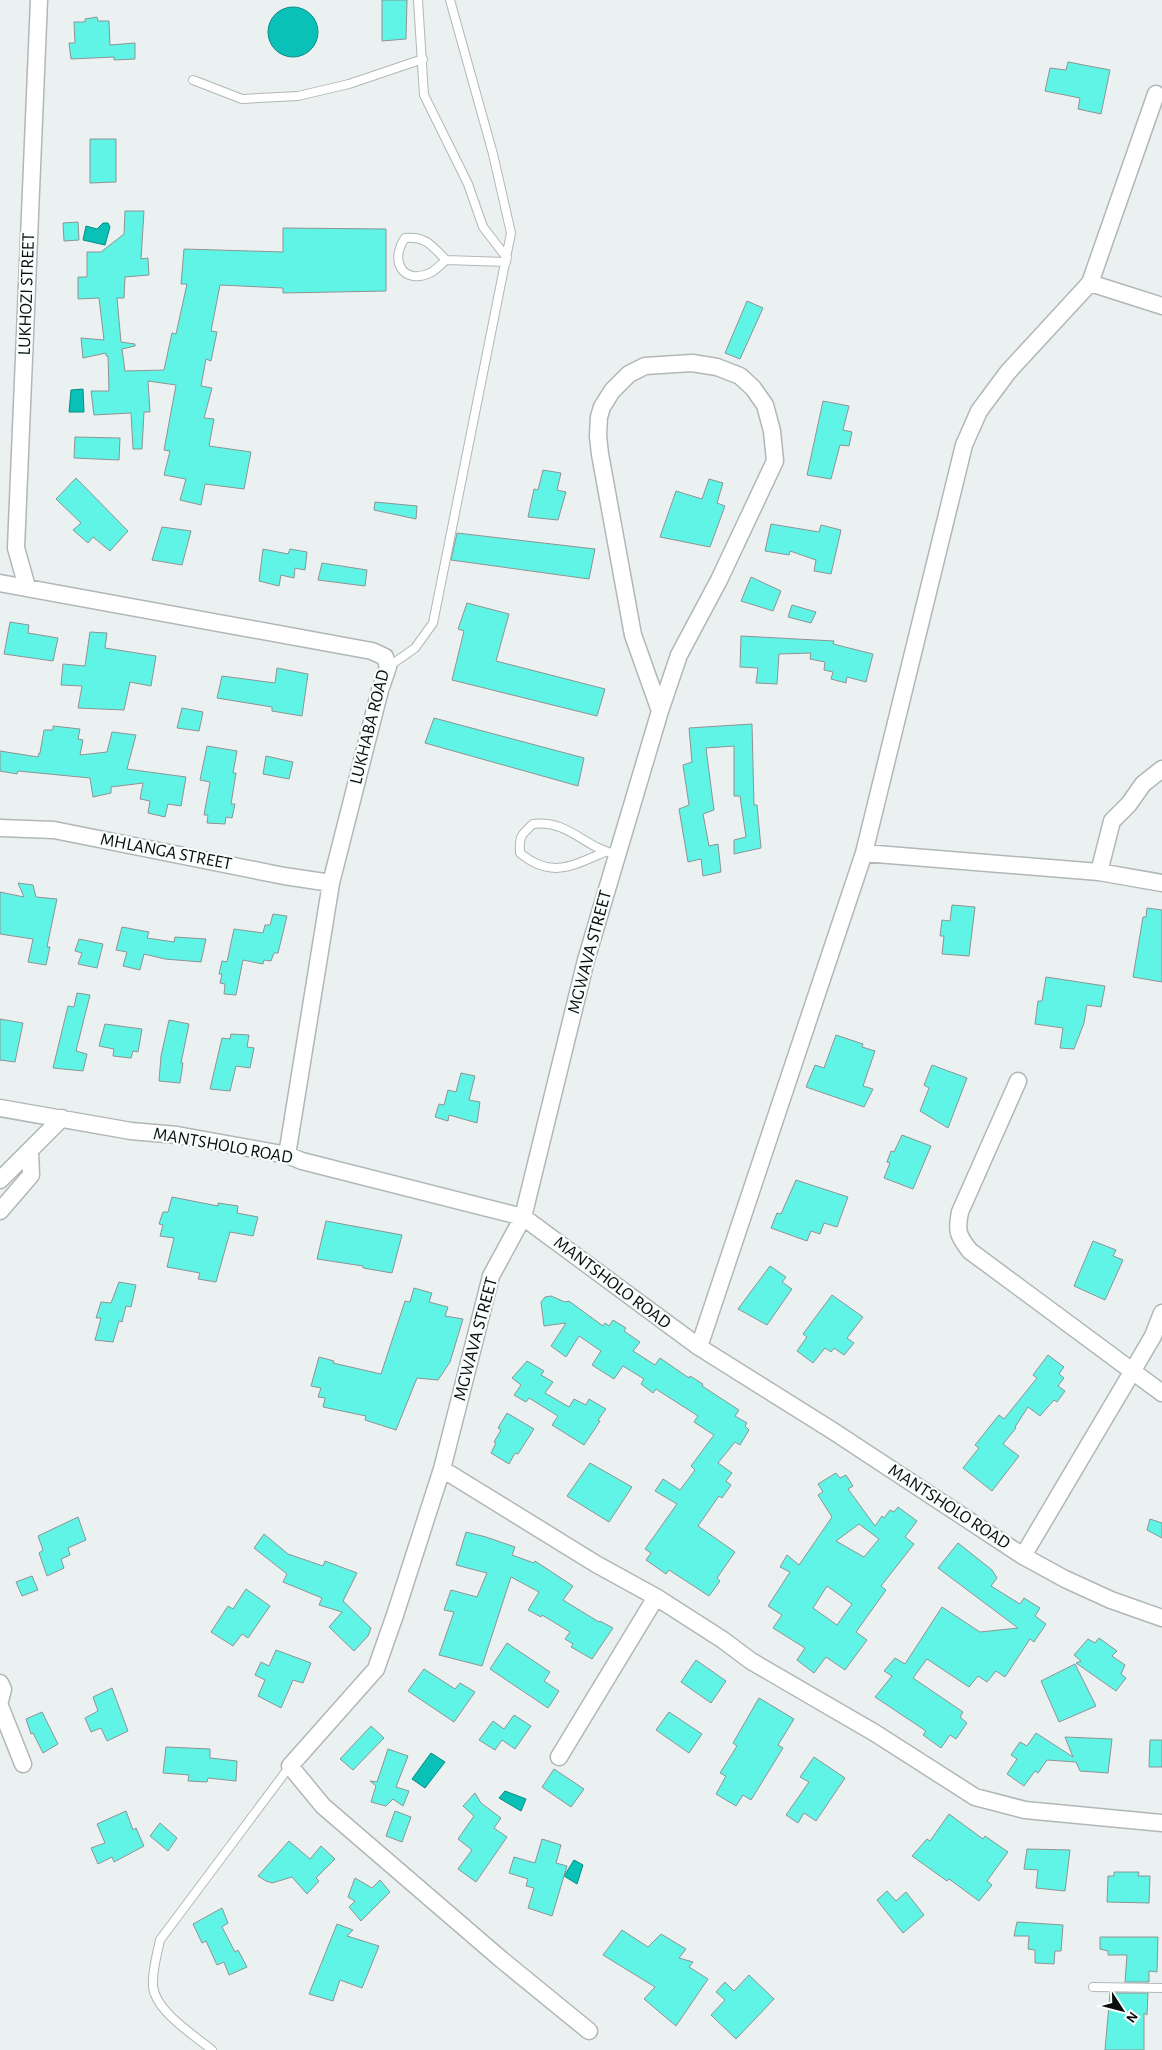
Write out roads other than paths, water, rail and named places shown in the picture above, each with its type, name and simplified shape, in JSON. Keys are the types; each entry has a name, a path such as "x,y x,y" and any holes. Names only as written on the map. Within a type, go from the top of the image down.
{"street":[{"name":"LUKHOZI STREET","path":"27,587 16,548 38,0"},
{"path":"699,1347 864,853 964,445 979,411 1008,372 1090,283 1156,94"},
{"path":"1090,283 1162,306"},
{"name":"MGWAVA STREET","path":"290,1766 376,1669 442,1469 491,1276 523,1217 586,960 610,853 660,711 679,655 719,580 775,461 772,432 765,405 753,388 740,376 717,367 692,363 646,366 628,374 612,391 598,417 600,454 633,635 660,711"},
{"name":"LUKHABA ROAD","path":"0,583 372,651 385,657 388,667 380,690 331,883 288,1155"},
{"path":"1098,872 1112,821 1129,804 1143,784 1162,770"},
{"name":"MHLANGA STREET","path":"0,828 54,830 284,876 331,883"},
{"path":"864,853 1098,872 1162,883"},
{"path":"1018,1081 960,1212 957,1225 959,1238 970,1251 1162,1393"},
{"name":"MANTSHOLO ROAD","path":"0,1108 131,1131 177,1134 288,1155 302,1161 523,1217 699,1347 833,1431 1023,1556 1065,1579 1111,1600 1162,1618"},
{"path":"0,1180 62,1118"},
{"path":"0,1211 31,1175 30,1152"},
{"path":"1023,1556 1153,1336 1162,1313"},
{"path":"442,1469 596,1564 656,1597 723,1640 751,1661 875,1733 975,1797 1025,1810 1162,1823"},
{"path":"559,1757 656,1597"},
{"path":"0,1683 3,1689 0,1701"},
{"path":"0,1706 21,1744 24,1764"},
{"path":"290,1766 323,1806 502,1960 589,2031"}],"lane":[{"path":"418,0 424,95 468,184 483,228 507,260"},
{"path":"388,667 415,648 433,623 511,233 493,154 450,0"},
{"path":"193,80 242,99 298,96 349,84 423,59"},
{"path":"446,260 433,247 417,237 405,238 397,254 398,263 402,271 412,275 429,274 446,260 507,260"},
{"path":"549,823 570,831 610,853 567,868 554,869 530,860 520,852 519,843 521,835 533,824 549,823"},
{"path":"212,2050 162,2008 153,1988 154,1964 160,1940 290,1766"},
{"path":"1093,1988 1162,1988"}],"water":[{"path":"288,7 298,7 311,14 318,27 318,37 311,50 298,57 288,57 279,53 272,46 268,37 268,27 272,18 279,11"},
{"path":"103,223 108,223 110,227 105,245 83,240 86,226 97,229"},
{"path":"83,389 84,412 69,412 71,390"},
{"path":"431,1753 445,1762 425,1788 412,1779"},
{"path":"505,1791 526,1799 521,1811 499,1798"},
{"path":"574,1860 583,1865 577,1884 564,1876"}]}
